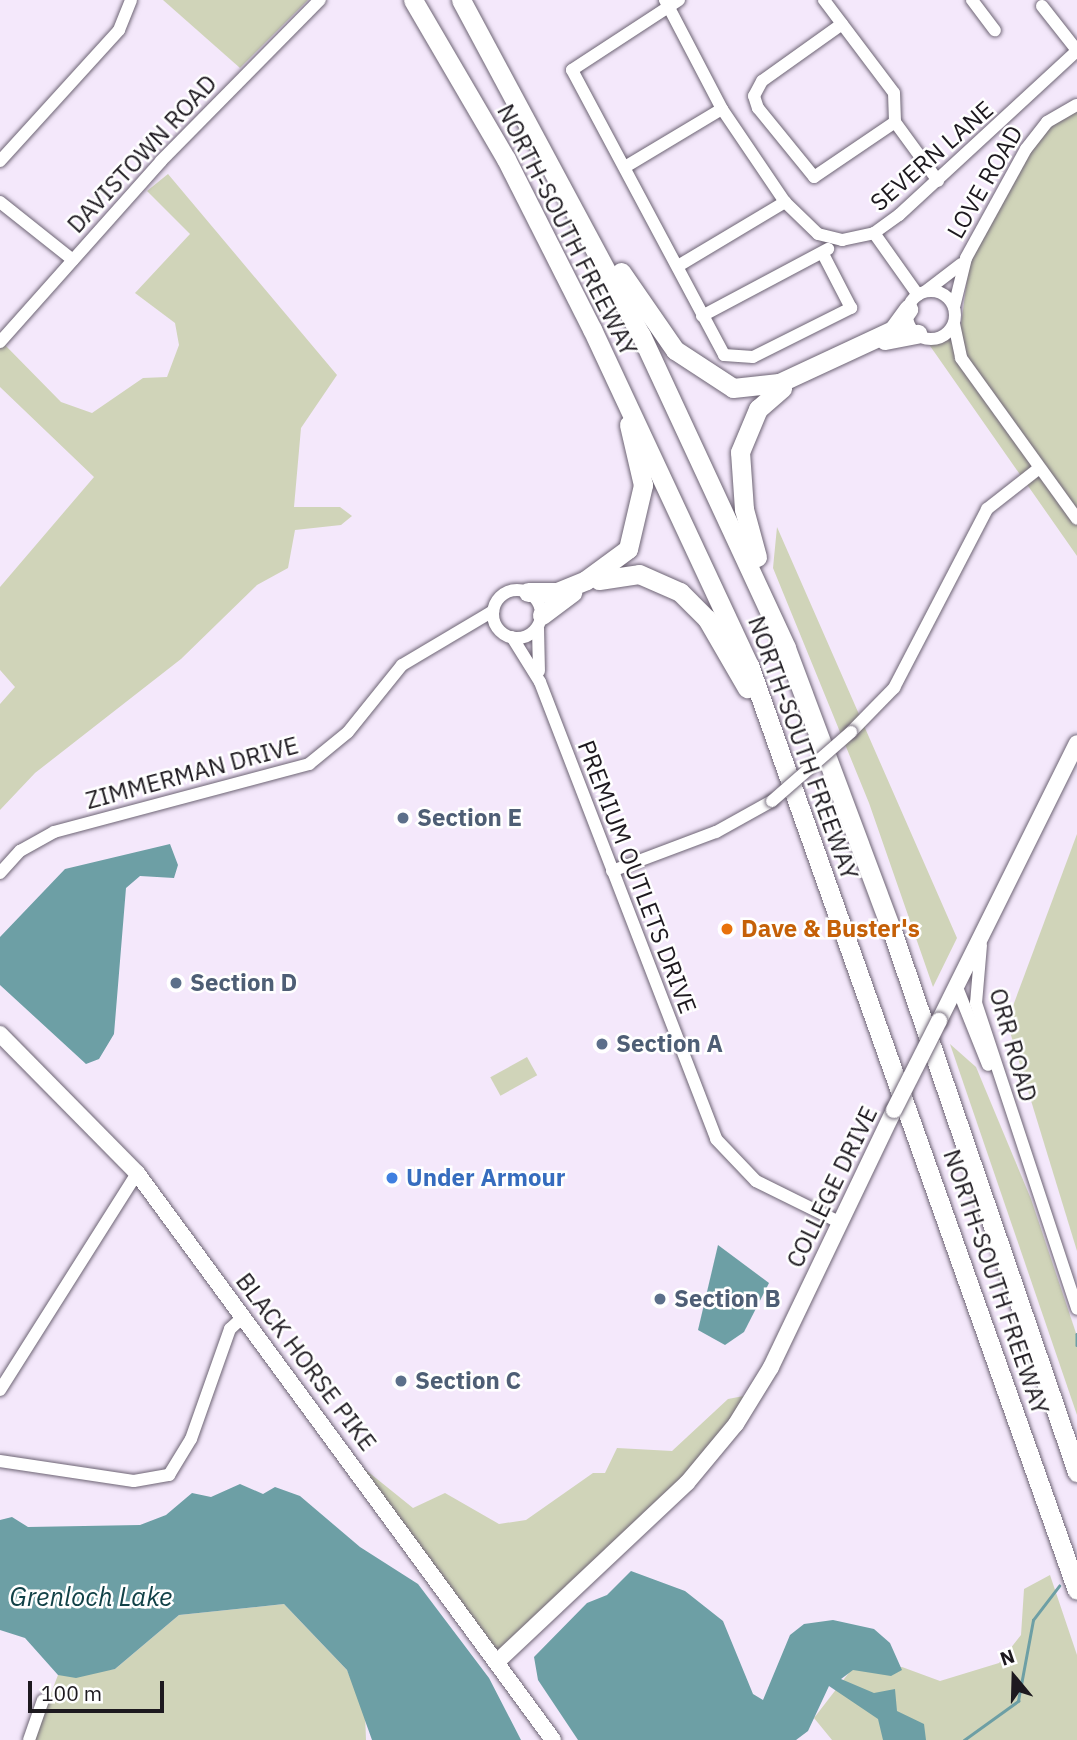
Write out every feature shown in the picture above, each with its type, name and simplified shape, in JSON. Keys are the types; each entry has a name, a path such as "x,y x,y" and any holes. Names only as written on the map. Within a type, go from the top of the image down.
{"highway":[{"name":"NORTH-SOUTH FREEWAY","path":"413,0 506,159 682,513 776,742 1077,1590"},
{"name":"NORTH-SOUTH FREEWAY","path":"461,0 572,202 684,421 786,648 892,930 1077,1472"},
{"path":"572,202 675,350 733,388 779,383 893,330 917,298"},
{"path":"528,592 557,592 612,567 639,524 640,464 592,329"},
{"path":"786,648 744,509 739,465 747,425 783,388 891,337 924,337"},
{"path":"540,622 563,596 604,578 639,574 663,581 712,626 776,742"}],"main road":[{"name":"COLLEGE DRIVE","path":"499,1660 716,1451 771,1367 894,1110 1077,743"},
{"name":"BLACK HORSE PIKE","path":"2,1040 137,1173 499,1660 553,1739"}],"street":[{"path":"0,161 118,30 131,0"},
{"name":"DAVISTOWN ROAD","path":"0,342 73,260 320,0"},
{"path":"824,0 894,93 895,122 938,181"},
{"path":"972,0 995,30"},
{"path":"702,316 822,254 831,239 808,227 785,202 722,109 671,2 572,70 625,167 702,316 724,355 743,360 851,308 822,254"},
{"path":"1042,6 1076,50"},
{"path":"842,24 762,81 754,96 758,108 814,177 895,122"},
{"name":"SEVERN LANE","path":"831,239 874,233 938,181 1076,50"},
{"name":"LOVE ROAD","path":"961,358 954,324 954,307 965,258 1036,135 1077,105"},
{"path":"625,167 722,109"},
{"path":"0,202 73,260"},
{"path":"678,267 785,202"},
{"path":"874,233 917,298 924,337"},
{"name":"LOVE ROAD","path":"917,298 965,258"},
{"path":"917,298 941,293 954,307"},
{"path":"924,337 954,324"},
{"path":"924,337 961,358 1038,469 1077,519"},
{"path":"612,870 716,832 772,800 851,732 894,688 986,509 1038,469"},
{"path":"528,592 540,622"},
{"name":"ZIMMERMAN DRIVE","path":"0,873 54,832 309,764 341,739 402,665 493,611 505,593 528,592"},
{"name":"PREMIUM OUTLETS DRIVE","path":"493,611 506,634 541,682 716,1139 756,1181 841,1223"},
{"name":"ZIMMERMAN DRIVE","path":"444,640 506,634 540,622"},
{"name":"PREMIUM OUTLETS DRIVE","path":"540,622 541,682"},
{"name":"ORR ROAD","path":"985,927 974,993 1017,1133 1077,1309"},
{"name":"ORR ROAD","path":"956,985 1017,1133"},
{"path":"0,1390 137,1173"},
{"path":"0,1461 134,1480 164,1478 183,1459 228,1334 244,1315"},
{"path":"29,1740 43,1700"}],"shaded area":[{"path":"163,0 308,0 240,68"},
{"path":"1077,110 1077,556 928,343 961,325 969,265 1019,169 1047,128"},
{"path":"168,174 337,375 301,428 294,507 340,507 352,516 341,525 295,530 288,568 257,585 181,659 35,773 0,810 0,704 15,687 0,670 0,587 94,477 0,387 0,349 4,344 61,402 92,413 143,378 167,377 179,345 175,323 135,293 190,234 147,191"},
{"path":"777,527 957,938 933,987 869,803 773,568"},
{"path":"1077,834 1077,1251 1007,1022"},
{"path":"950,1044 976,1067 1031,1199 1077,1336 1077,1415"},
{"path":"527,1057 537,1075 500,1096 490,1077"},
{"path":"754,1394 716,1451 499,1660 346,1454 413,1508 445,1493 499,1524 526,1520 593,1473 605,1473 617,1448 672,1451 728,1399"},
{"path":"1050,1575 1077,1655 1077,1740 832,1740 814,1718 851,1670 902,1667 940,1681 999,1663 1021,1635 1024,1589"},
{"path":"284,1604 347,1670 365,1712 366,1740 33,1740 58,1675 115,1669 179,1615"}],"water":[{"path":"170,844 178,865 174,878 140,876 126,888 114,1034 99,1059 86,1064 0,985 0,937 65,869"},
{"path":"718,1245 769,1283 744,1332 725,1345 698,1330"},
{"name":"Grenloch Lake","path":"240,1484 263,1494 275,1487 300,1496 360,1547 418,1584 489,1678 521,1740 372,1740 347,1670 284,1604 179,1615 115,1669 76,1678 58,1675 25,1638 0,1630 0,1520 12,1517 28,1527 140,1525 166,1515 192,1493 211,1497"},
{"path":"631,1571 685,1591 723,1621 753,1694 763,1700 790,1635 804,1624 833,1620 874,1629 890,1643 902,1670 891,1676 853,1670 841,1679 874,1693 895,1689 897,1711 924,1724 926,1740 883,1740 878,1719 829,1686 808,1731 796,1740 578,1740 538,1680 534,1657 587,1603 607,1595"}],"waterway":[{"path":"1077,1334 1077,1345"},
{"path":"964,1740 1018,1701 1033,1620 1059,1586"}],"place":[{"name":"Section E","path":"403,818"},
{"name":"Dave & Buster's","path":"727,929"},
{"name":"Section D","path":"176,983"},
{"name":"Section A","path":"602,1044"},
{"name":"Under Armour","path":"392,1178"},
{"name":"Section B","path":"660,1299"},
{"name":"Section C","path":"401,1381"}]}
